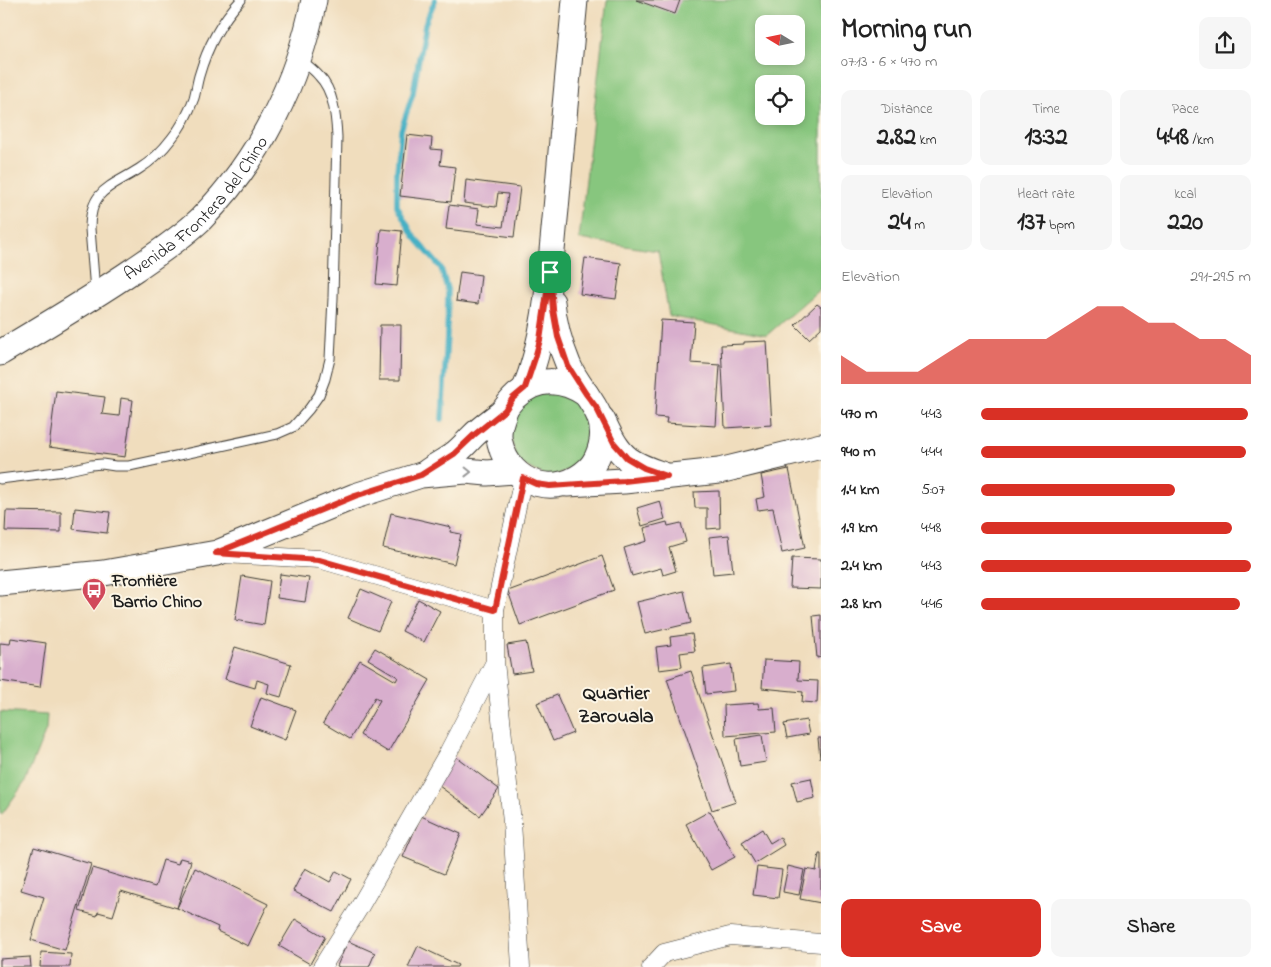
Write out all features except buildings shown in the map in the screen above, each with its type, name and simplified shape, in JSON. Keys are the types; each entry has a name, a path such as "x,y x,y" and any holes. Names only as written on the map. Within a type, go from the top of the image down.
{"street":[{"name":"Avenida Frontera del Chino","path":"0,353 95,296 149,260 200,220 223,195 241,173 274,118 299,59 314,0"},
{"path":"525,388 540,340 550,272 574,0"},
{"path":"550,272 553,309 558,337 568,366 591,401 614,443 627,458 644,468 667,476"},
{"path":"564,484 579,478 591,467 599,454 603,438 602,422 591,401 575,387 550,381 537,383 525,388 513,398 505,410 500,426 499,442 504,457 518,474 536,484 550,486 624,481 719,471 821,446"},
{"path":"421,475 454,454 505,410"},
{"path":"0,583 104,573 216,553 355,496 421,475 466,471 518,474"},
{"path":"518,474 495,610 496,662 512,822 521,967"},
{"path":"216,553 319,560 495,610"},
{"path":"322,967 359,908 448,753 496,662"},
{"path":"651,967 664,953 730,936 821,943"}],"lane":[{"path":"95,296 90,219 96,201 108,187 153,158 174,137 189,111 206,57 215,38 226,19 241,0"},
{"path":"0,479 64,471 91,465 129,466 277,434 293,427 319,395 330,359 334,298 336,118 328,87 319,76 299,59"}],"green space":[{"path":"607,0 821,0 821,288 767,335 669,316 658,251 579,239"},
{"path":"540,391 576,397 595,427 584,463 550,478 517,462 508,426 512,414"},
{"path":"0,712 47,715 46,730 25,782 2,814 0,814"}],"waterway":[{"path":"435,0 425,24 413,93 401,130 397,171 397,206 413,235 441,268 448,292 442,419"}],"place":[{"name":"Frontière Barrio Chino","path":"94,611"}],"district":[{"name":"Quartier Zarouala","path":"616,704"}],"route":[{"path":"550,272 553,309 558,337 568,366 596,407 614,443 627,458 644,468 667,476 550,486 536,484 523,478 495,610 319,560 216,553 355,496 421,475 454,454 505,410 513,398 525,388 540,340 550,272"}]}
